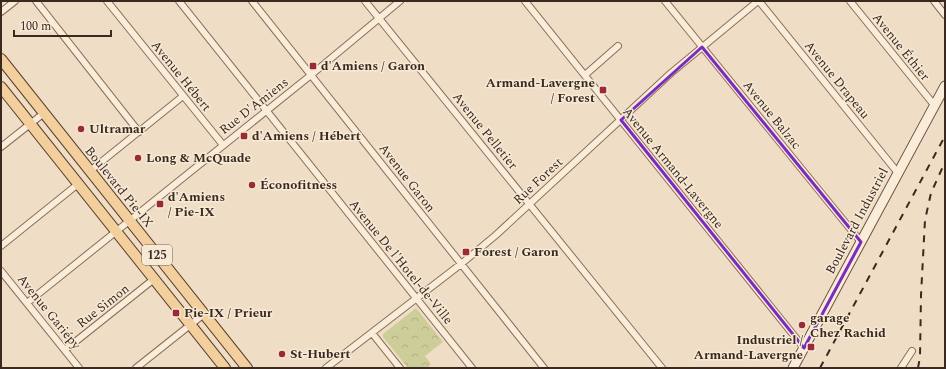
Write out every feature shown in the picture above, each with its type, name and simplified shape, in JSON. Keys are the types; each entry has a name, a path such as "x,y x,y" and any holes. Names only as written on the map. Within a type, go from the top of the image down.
{"main road":[{"name":"Boulevard Pie-IX","path":"1,59 247,368"},
{"name":"125","path":"1,87 225,368"}],"street":[{"path":"1,12 15,1"},
{"path":"36,1 139,132"},
{"name":"Avenue Hébert","path":"107,1 223,145"},
{"name":"Avenue De l'Hotel-de-Ville","path":"179,1 472,368"},
{"name":"Avenue Garon","path":"252,1 544,368"},
{"name":"Avenue Pelletier","path":"366,1 662,368"},
{"name":"Rue D'Amiens","path":"27,302 311,75 400,1"},
{"name":"Avenue Armand-Lavergne","path":"525,1 804,348"},
{"name":"Avenue Balzac","path":"665,1 861,242"},
{"name":"Rue Forest","path":"326,368 461,264 501,231 671,73 759,1"},
{"name":"Avenue Drapeau","path":"759,1 898,173"},
{"name":"Avenue Éthier","path":"850,1 935,106"},
{"path":"934,1 945,14"},
{"path":"585,76 618,46"},
{"name":"Boulevard Industriel","path":"793,368 945,86"},
{"path":"90,171 183,96"},
{"path":"1,147 44,113"},
{"path":"1,246 78,184"},
{"name":"Avenue Gariépy","path":"1,271 79,368"},
{"name":"Rue Simon","path":"65,350 154,279"},
{"path":"136,368 204,314"},
{"path":"372,333 400,368"},
{"path":"901,368 912,351"}],"highlighted area":[{"path":"702,47 861,242 804,348 621,120"}],"green space":[{"path":"416,308 443,342 425,356 431,364 427,368 408,368 383,337 383,334"}],"railway":[{"path":"820,368 945,136"},
{"path":"918,368 920,357 921,295 925,220 931,193 945,162"}],"place":[{"name":"d'Amiens / Garon","path":"313,66"},
{"name":"Armand-Lavergne / Forest","path":"603,90"},
{"name":"Ultramar","path":"81,129"},
{"name":"d'Amiens / Hébert","path":"244,136"},
{"name":"Long & McQuade","path":"138,158"},
{"name":"Éconofitness","path":"252,185"},
{"name":"d'Amiens / Pie-IX","path":"160,204"},
{"name":"Forest / Garon","path":"466,252"},
{"name":"Pie-IX / Prieur","path":"176,313"},
{"name":"garage Chez Rachid","path":"802,325"},
{"name":"Industriel / Armand-Lavergne","path":"811,347"},
{"name":"St-Hubert","path":"282,354"}]}
